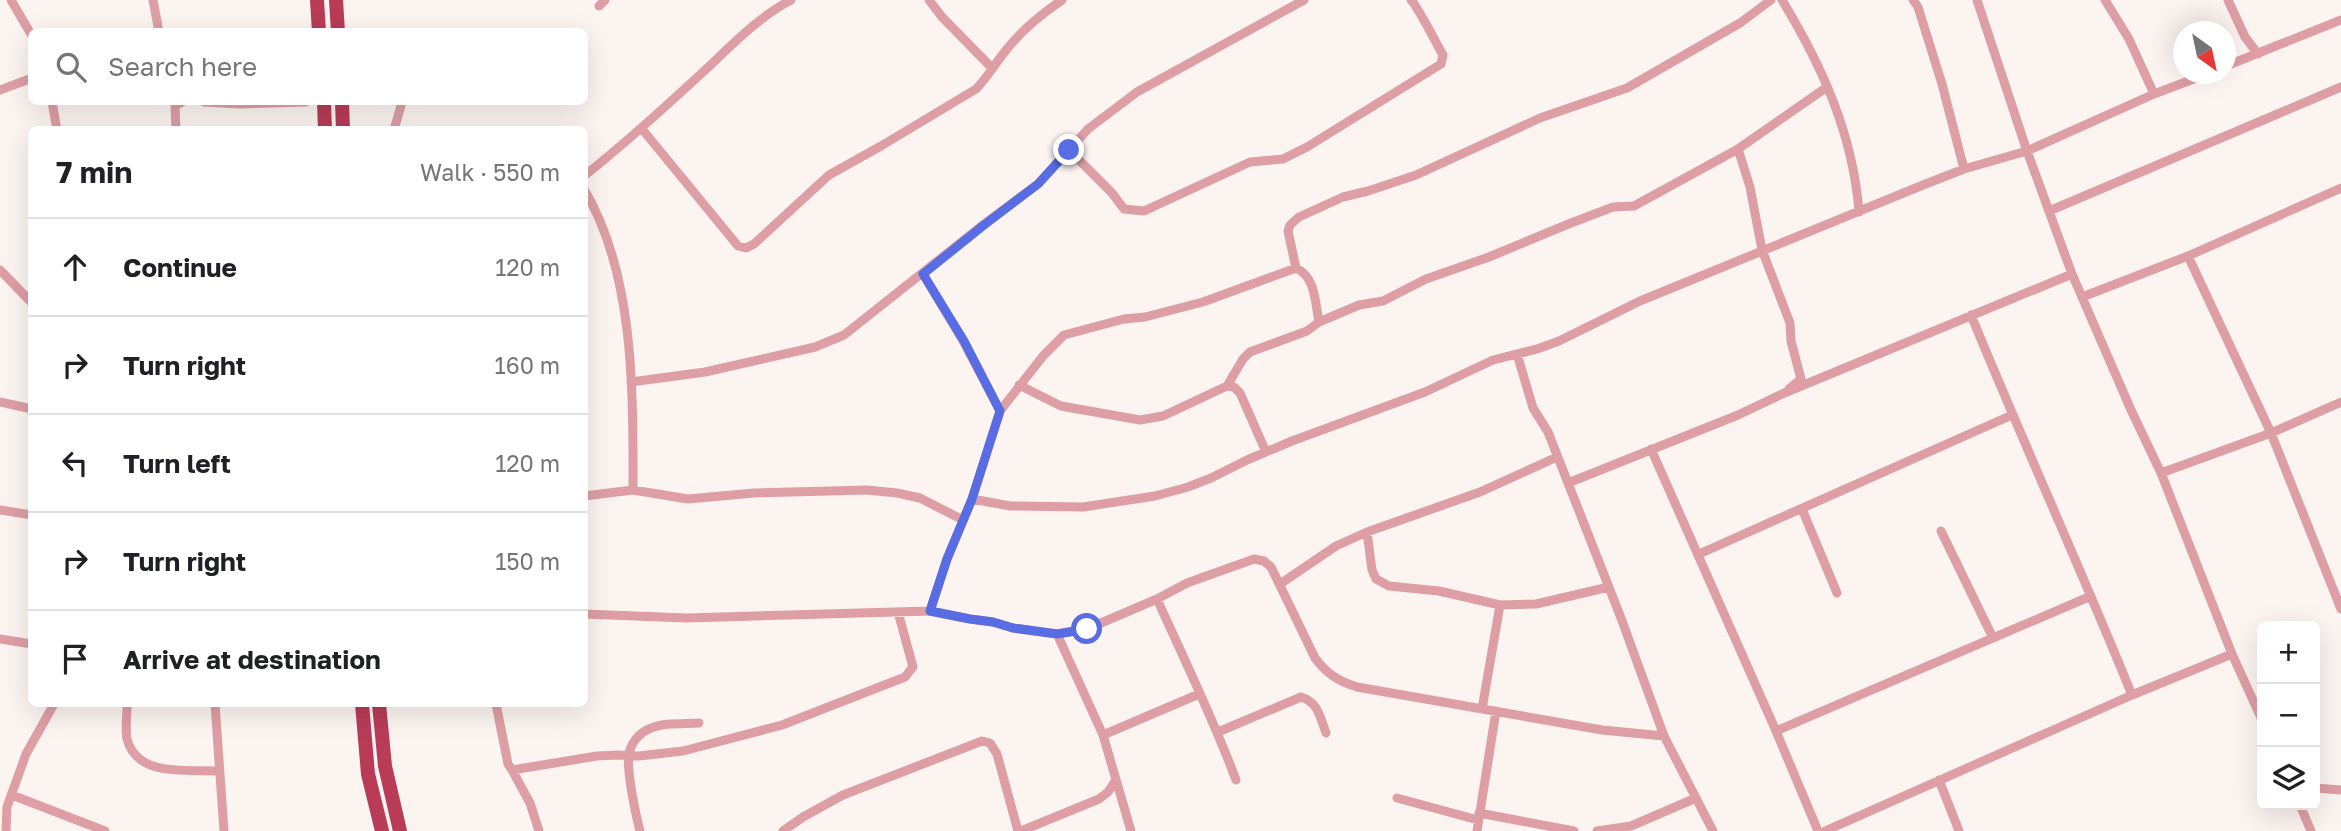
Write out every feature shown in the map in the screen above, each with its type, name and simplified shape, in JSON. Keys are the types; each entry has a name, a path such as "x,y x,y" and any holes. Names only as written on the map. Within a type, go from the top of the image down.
{"highway":[{"path":"317,0 319,28"},
{"path":"336,0 338,28"},
{"path":"324,105 325,126"},
{"path":"342,105 343,126"},
{"path":"362,707 368,774 382,831"},
{"path":"379,707 385,766 400,831"}],"street":[{"path":"11,0 28,29"},
{"path":"153,0 158,28"},
{"path":"588,173 642,129 777,7 791,0"},
{"path":"929,0 992,68"},
{"path":"642,129 738,246 746,248 829,175 975,89 987,78 1009,46 1062,0"},
{"path":"631,382 705,372 815,347 844,335 1038,184 1087,129 1137,92 1304,0"},
{"path":"1296,268 1288,231 1290,225 1299,217 1343,197 1416,175 1540,118 1627,88 1740,23 1771,0"},
{"path":"1782,0 1808,42 1839,112 1849,145 1859,212"},
{"path":"1913,0 1918,7 1942,84 1964,169"},
{"path":"1977,0 2026,151 2072,274 2130,410 2161,473 2232,653 2257,709"},
{"path":"2105,0 2129,39 2154,94"},
{"path":"2228,0 2245,37 2258,54"},
{"path":"1069,150 1112,192 1124,209 1131,211 1144,211 1250,162 1283,159 1441,64 1443,55 1424,23 1416,1"},
{"path":"2236,62 2341,20"},
{"path":"0,90 28,80"},
{"path":"972,499 1010,506 1083,507 1155,496 1211,478 1266,452 1425,392 1493,360 1559,341 1640,302 1762,250 1964,169 2026,151 2180,84"},
{"path":"1227,386 1250,352 1307,331 1319,322 1359,305 1383,301 1426,279 1489,257 1571,223 1614,207 1634,206 1738,149 1827,87"},
{"path":"2049,211 2341,87"},
{"path":"53,105 56,126"},
{"path":"176,105 176,126"},
{"path":"395,126 401,105"},
{"path":"1738,149 1750,187 1762,250 1790,323 1791,341 1801,379 1782,394"},
{"path":"2082,297 2188,257 2341,188"},
{"path":"588,196 605,227 630,351 633,490"},
{"path":"2188,257 2271,433 2341,608"},
{"path":"930,611 947,559 972,499 1000,411 1043,356 1064,335 1203,302 1296,268 1303,271 1312,282 1319,322"},
{"path":"0,270 28,299"},
{"path":"923,274 964,341 1000,411"},
{"path":"1568,483 1738,415 1782,394 2072,274"},
{"path":"1972,315 2132,695"},
{"path":"1517,354 1533,408 1548,432 1664,736 1713,831"},
{"path":"1019,385 1061,406 1140,420 1163,416 1227,386 1234,387 1240,393 1266,452"},
{"path":"0,402 28,408"},
{"path":"2161,473 2271,433 2341,402"},
{"path":"1699,554 2012,415"},
{"path":"1651,449 1818,831"},
{"path":"1280,584 1336,546 1367,531 1480,492 1557,457"},
{"path":"588,496 633,490 688,499 754,493 867,490 920,498 963,520"},
{"path":"1802,509 1837,593"},
{"path":"0,510 28,514"},
{"path":"1367,531 1372,570 1381,584 1500,605 1536,604 1609,587"},
{"path":"1941,531 1993,638"},
{"path":"588,614 686,618 930,611 1057,634 1087,629 1187,583 1254,559 1264,561 1271,567 1315,658 1331,676 1357,687 1602,730 1664,736"},
{"path":"1776,731 2091,596"},
{"path":"1157,599 1218,732 1236,780"},
{"path":"1482,709 1500,605"},
{"path":"512,770 597,757 683,751 782,726 905,677 913,667 898,612"},
{"path":"1057,634 1103,735 1131,831"},
{"path":"0,639 28,642"},
{"path":"1825,831 2232,653"},
{"path":"1103,735 1199,694"},
{"path":"1218,732 1301,697 1316,706 1326,733"},
{"path":"6,831 3,806 12,794 26,754 52,707"},
{"path":"127,707 127,740 143,763 154,768 219,771"},
{"path":"215,707 224,831"},
{"path":"497,707 508,764 530,803 539,831"},
{"path":"1477,831 1496,711"},
{"path":"640,831 628,756 633,743 652,727 699,723"},
{"path":"788,830 844,794 982,741 989,743 997,754 1020,831 1099,799 1116,780"},
{"path":"1939,780 1959,831"},
{"path":"2320,788 2341,789"},
{"path":"12,794 105,831"},
{"path":"1397,798 1478,817 1574,831"},
{"path":"1597,831 1631,826 1696,798"},
{"path":"2302,810 2311,831"}],"route":[{"path":"1069,150 1038,184 923,274 964,341 1000,411 972,499 947,559 930,611 1057,634 1087,629"}]}
